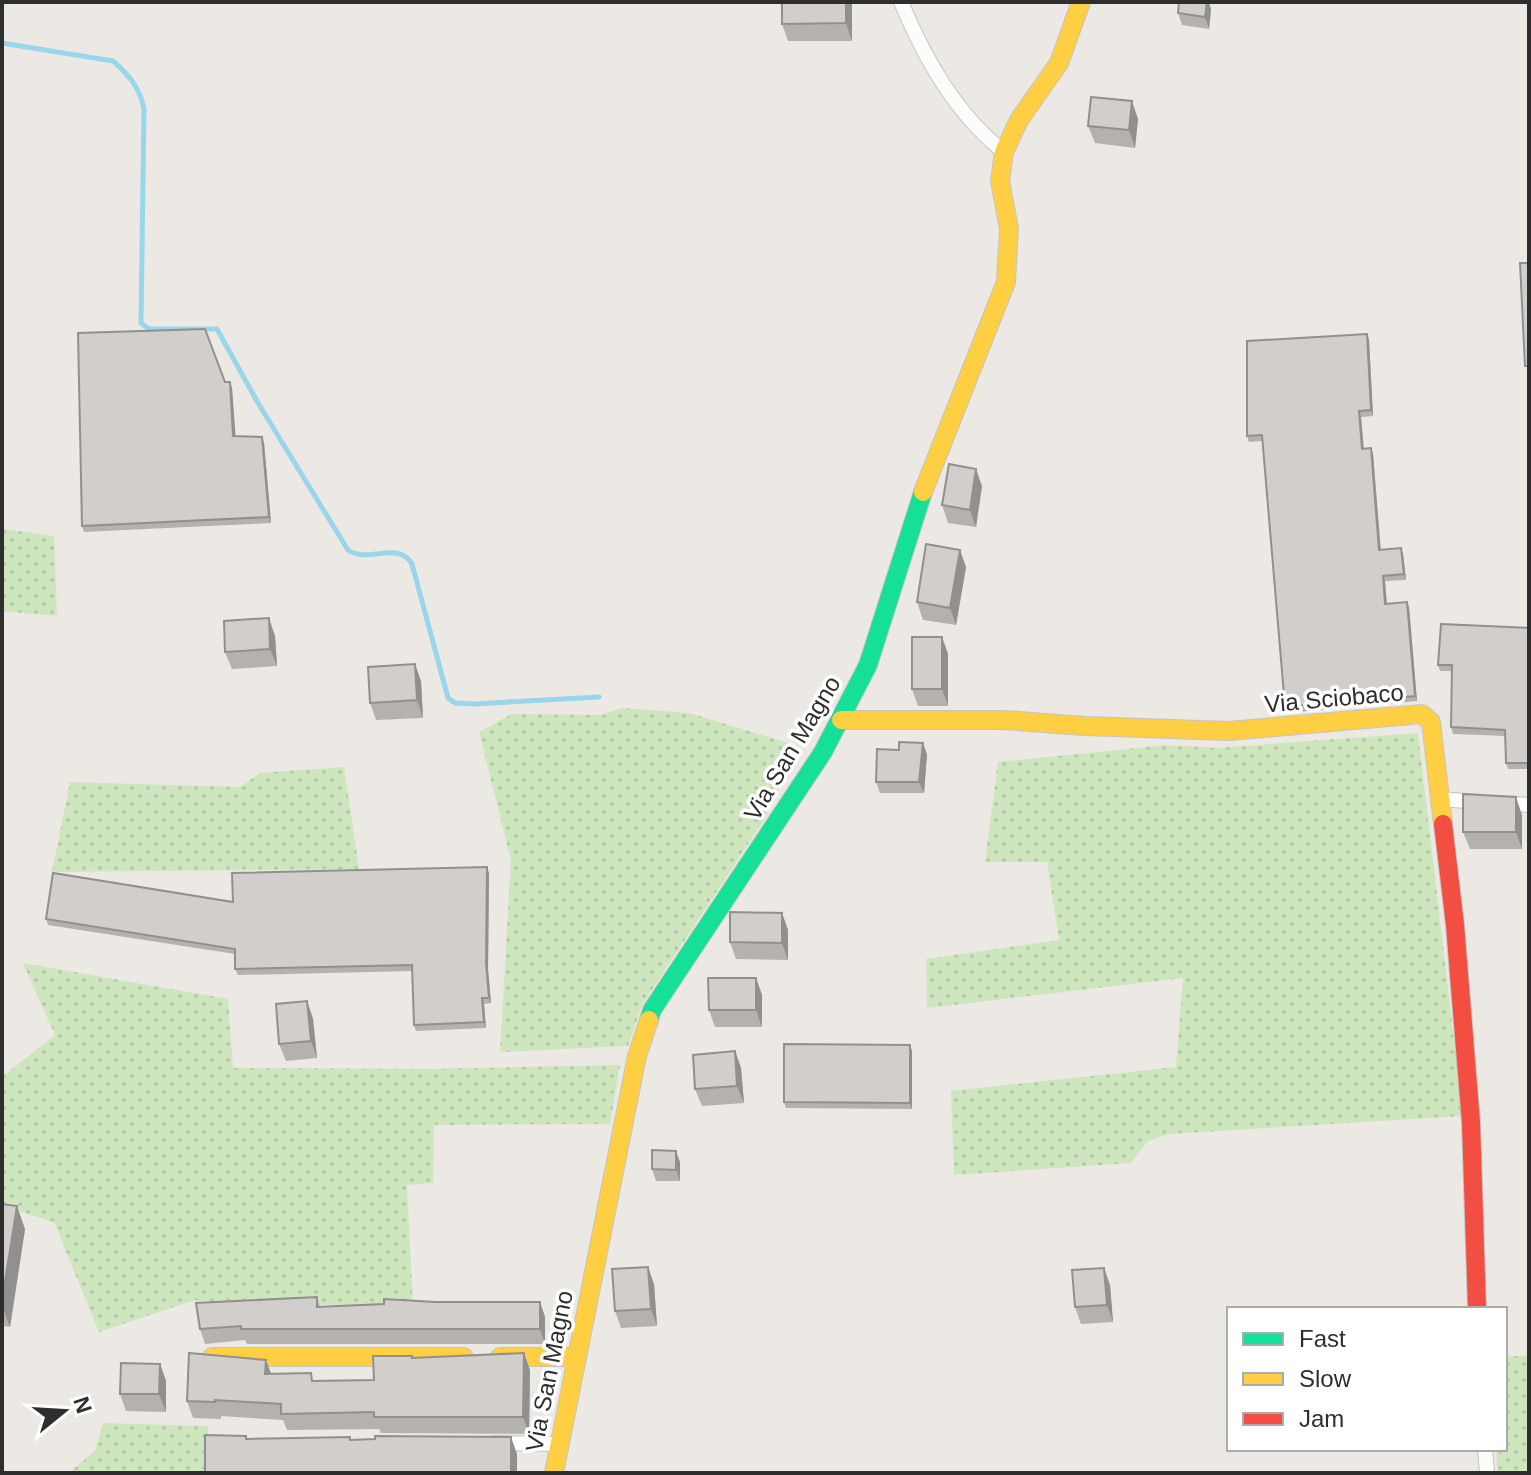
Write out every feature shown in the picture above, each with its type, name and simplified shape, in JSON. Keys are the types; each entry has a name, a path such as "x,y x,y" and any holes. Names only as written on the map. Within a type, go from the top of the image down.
{"street":[{"path":"901,2 920,47 953,100 987,139 1004,152"},
{"name":"Via San Magno","path":"554,1473 637,1056 652,1010 823,752 868,665 930,471 1006,282 1009,229 1000,181 1004,152 1019,120 1059,63 1081,2"},
{"name":"Via Sciobaco","path":"841,720 1004,720 1229,731 1422,714 1431,722 1455,925 1471,1123 1477,1307"},
{"path":"1440,799 1529,805"},
{"path":"204,1357 576,1357"},
{"path":"479,1443 559,1444"},
{"path":"1485,1451 1487,1473"}],"green space":[{"path":"2,529 54,536 57,616 2,611"},
{"path":"621,708 689,713 798,746 766,817 642,1005 628,1046 500,1052 511,860 479,732 512,714 602,715"},
{"path":"1418,733 1463,1116 1170,1134 1148,1141 1131,1163 954,1175 951,1091 1176,1067 1183,978 927,1008 926,959 1059,940 1047,862 985,862 998,762 1167,745 1217,748"},
{"path":"344,767 359,869 52,872 70,782 240,787 260,773"},
{"path":"23,963 228,999 233,1068 428,1069 620,1065 610,1124 434,1125 433,1183 407,1185 413,1307 195,1300 99,1332 54,1222 2,1206 2,1077 55,1035"},
{"path":"1507,1356 1529,1356 1529,1473 1498,1473 1496,1451 1507,1451"},
{"path":"103,1423 208,1426 208,1473 69,1473 95,1451"}],"building":[{"path":"782,2 846,2 846,23 782,24"},
{"path":"1179,2 1207,2 1205,17 1178,13"},
{"path":"1091,97 1132,101 1129,130 1088,126"},
{"path":"1520,263 1529,263 1529,366 1525,366"},
{"path":"205,329 225,382 230,382 233,436 262,437 269,517 82,526 78,333"},
{"path":"1367,334 1371,410 1359,411 1362,449 1371,448 1379,550 1401,548 1404,574 1383,576 1385,604 1407,602 1415,696 1285,707 1262,435 1247,436 1247,341"},
{"path":"949,464 976,469 970,510 942,505"},
{"path":"926,544 960,550 950,608 917,602"},
{"path":"269,618 270,649 225,652 224,621"},
{"path":"1441,624 1529,628 1529,763 1506,763 1505,730 1451,727 1452,665 1438,665"},
{"path":"912,637 942,637 942,689 912,689"},
{"path":"415,664 417,700 370,703 368,667"},
{"path":"899,742 923,743 919,782 876,782 877,749 899,750"},
{"path":"1463,794 1516,797 1516,832 1463,832"},
{"path":"487,867 486,963 489,998 482,998 484,1022 414,1025 412,965 235,969 235,949 46,919 53,873 233,902 232,873"},
{"path":"730,912 782,913 782,943 730,942"},
{"path":"708,978 756,978 756,1010 709,1010"},
{"path":"307,1001 311,1041 279,1044 276,1004"},
{"path":"784,1044 910,1045 910,1103 784,1102"},
{"path":"735,1051 737,1086 695,1089 693,1055"},
{"path":"652,1150 676,1151 676,1170 652,1169"},
{"path":"2,1204 17,1206 2,1300"},
{"path":"648,1267 651,1309 615,1311 612,1269"},
{"path":"1104,1268 1107,1305 1075,1307 1072,1270"},
{"path":"317,1297 317,1307 384,1304 384,1299 540,1302 540,1329 241,1329 241,1326 200,1329 196,1303"},
{"path":"189,1353 266,1360 265,1374 311,1373 312,1381 374,1380 373,1356 412,1358 524,1353 523,1417 374,1417 374,1412 281,1414 281,1404 187,1401"},
{"path":"121,1363 160,1364 159,1394 120,1394"},
{"path":"205,1435 246,1436 246,1439 350,1437 350,1440 375,1439 375,1436 511,1437 511,1473 205,1473"}],"waterway":[{"path":"2,43 113,61 133,82 144,109 141,323 149,329 217,329 258,403 348,550 364,555 399,554 412,564 448,698 455,703 474,704 599,697"}],"traffic: fast":[{"path":"649,1020 652,1010 823,752 868,665 923,492"}],"traffic: slow":[{"path":"923,492 1006,282 1009,229 1000,181 1004,152 1019,120 1059,63 1081,2"},
{"path":"841,720 1004,720 1229,731 1422,714 1431,722 1443,824"},
{"path":"554,1473 637,1056 649,1020"},
{"path":"212,1357 464,1357"},
{"path":"500,1357 576,1357"}],"traffic: jam":[{"path":"1443,824 1455,925 1471,1123 1477,1307"}]}
